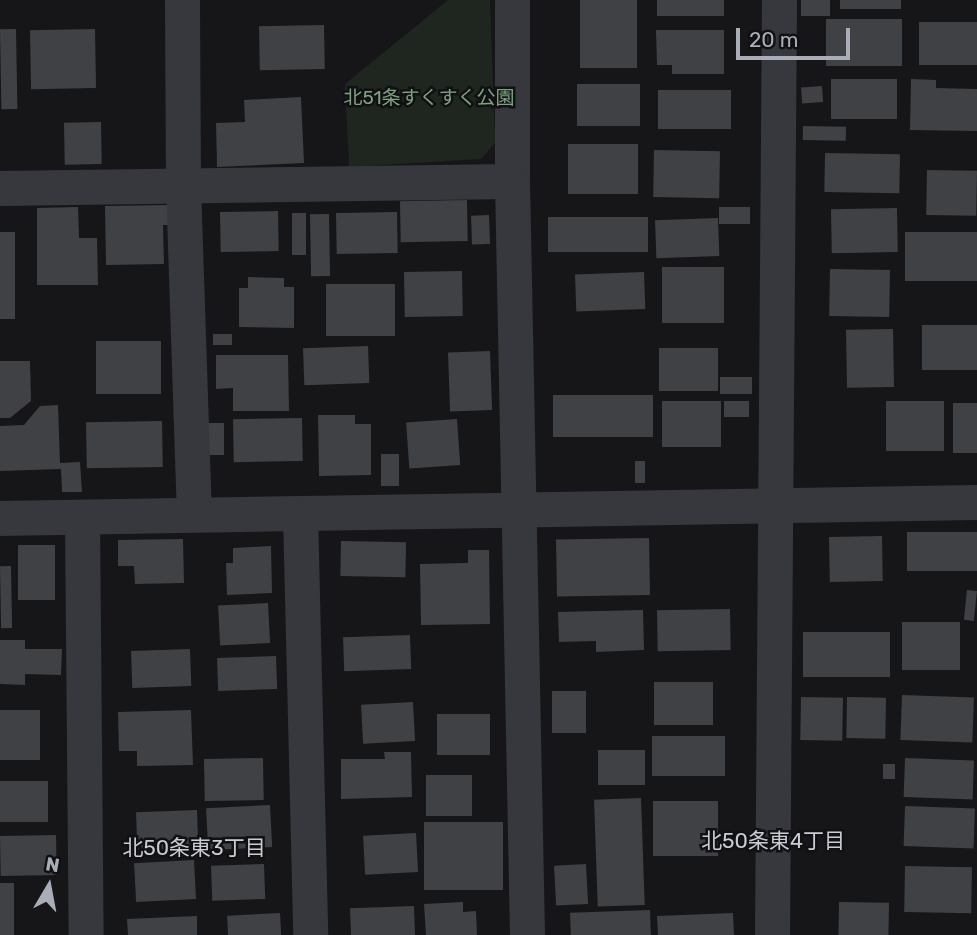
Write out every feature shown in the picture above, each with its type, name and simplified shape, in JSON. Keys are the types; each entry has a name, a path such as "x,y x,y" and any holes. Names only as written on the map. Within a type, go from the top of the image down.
{"street":[{"path":"182,0 183,185 194,514"},
{"path":"512,0 512,181 527,935"},
{"path":"772,935 773,505 779,0"},
{"path":"0,188 512,181"},
{"path":"0,518 977,502"},
{"path":"300,514 310,935"},
{"path":"82,517 86,935"}],"green space":[{"name":"北51条すくすく公園","path":"448,0 490,0 495,143 481,159 349,167 345,84"}],"building":[{"path":"580,0 637,0 637,68 580,68"},
{"path":"657,0 724,0 724,16 657,16"},
{"path":"801,0 830,0 830,16 801,16"},
{"path":"840,0 901,0 901,9 840,9"},
{"path":"826,19 902,19 902,66 826,66"},
{"path":"919,22 977,22 977,65 919,65"},
{"path":"324,25 325,69 260,70 259,26"},
{"path":"0,29 16,29 17,109 1,109"},
{"path":"95,29 96,88 31,89 30,30"},
{"path":"656,30 724,30 724,74 672,74 672,65 657,65"},
{"path":"831,79 897,79 897,119 831,119"},
{"path":"911,79 936,80 936,88 977,89 977,131 910,130"},
{"path":"577,84 640,84 640,126 577,126"},
{"path":"822,86 823,102 802,103 801,87"},
{"path":"658,90 731,90 731,129 658,129"},
{"path":"301,97 304,163 217,167 216,123 245,122 244,100"},
{"path":"101,122 102,164 65,165 64,123"},
{"path":"803,126 846,127 846,141 803,140"},
{"path":"568,144 638,144 638,194 568,194"},
{"path":"654,150 720,151 719,198 653,197"},
{"path":"825,153 900,154 899,193 824,192"},
{"path":"927,170 977,171 976,216 926,215"},
{"path":"467,200 468,241 401,242 400,201"},
{"path":"171,205 171,225 163,225 164,264 106,265 105,206"},
{"path":"78,207 79,238 97,238 98,285 37,285 37,208"},
{"path":"719,207 750,207 750,224 719,224"},
{"path":"897,208 898,252 832,253 831,209"},
{"path":"278,211 279,251 221,252 220,212"},
{"path":"397,212 398,253 337,254 336,213"},
{"path":"292,213 306,213 306,255 292,255"},
{"path":"310,214 329,214 330,276 311,276"},
{"path":"489,215 490,244 472,245 471,216"},
{"path":"548,217 648,217 648,252 548,252"},
{"path":"718,218 719,256 656,258 655,220"},
{"path":"0,232 15,232 15,319 0,319"},
{"path":"905,232 977,232 977,281 905,281"},
{"path":"662,267 724,267 724,323 662,323"},
{"path":"830,269 890,270 889,317 829,316"},
{"path":"462,271 463,316 405,317 404,272"},
{"path":"644,272 645,309 576,311 575,274"},
{"path":"248,277 284,278 284,287 294,287 294,328 239,327 239,288 248,288"},
{"path":"326,284 395,284 395,336 326,336"},
{"path":"922,325 977,325 977,370 922,370"},
{"path":"893,329 894,387 847,388 846,330"},
{"path":"213,334 232,334 232,345 213,345"},
{"path":"96,341 161,341 161,394 96,394"},
{"path":"368,346 369,383 304,385 303,348"},
{"path":"659,348 718,348 718,391 659,391"},
{"path":"490,351 492,410 450,411 448,352"},
{"path":"216,355 288,355 289,411 233,411 233,388 216,389"},
{"path":"0,361 30,361 31,401 10,418 0,418"},
{"path":"720,377 752,377 752,394 720,394"},
{"path":"553,395 653,395 653,437 553,437"},
{"path":"662,401 721,401 721,447 662,447"},
{"path":"724,401 749,401 749,417 724,417"},
{"path":"886,401 944,401 944,451 886,451"},
{"path":"953,403 977,403 977,453 953,453"},
{"path":"58,405 60,463 80,462 82,492 62,492 61,469 0,471 0,426 24,425 40,406"},
{"path":"318,415 355,415 355,424 371,424 371,475 319,476"},
{"path":"302,418 303,461 234,462 233,419"},
{"path":"457,419 460,465 409,468 406,423"},
{"path":"162,421 163,467 87,468 86,422"},
{"path":"207,423 224,423 224,455 207,455"},
{"path":"381,454 399,454 399,486 381,486"},
{"path":"635,461 645,461 645,483 635,483"},
{"path":"907,532 977,532 977,571 907,571"},
{"path":"882,536 883,581 830,582 829,537"},
{"path":"649,538 650,595 557,597 556,540"},
{"path":"183,539 184,583 135,584 134,566 118,566 118,540"},
{"path":"341,541 406,542 405,577 340,576"},
{"path":"18,545 55,545 55,600 18,600"},
{"path":"271,546 272,593 227,595 226,563 233,563 233,548"},
{"path":"468,550 489,550 490,624 421,625 420,564 468,563"},
{"path":"0,566 11,566 12,628 1,628"},
{"path":"967,590 977,591 974,621 964,620"},
{"path":"268,603 270,643 220,646 218,606"},
{"path":"730,609 731,650 658,651 657,610"},
{"path":"643,610 644,650 596,652 596,641 559,642 558,612"},
{"path":"902,622 960,622 960,670 902,670"},
{"path":"803,632 890,632 890,677 803,677"},
{"path":"410,635 411,669 344,671 343,637"},
{"path":"0,640 25,640 25,649 62,649 61,675 25,674 25,685 0,684"},
{"path":"190,649 191,686 132,688 131,651"},
{"path":"276,656 277,689 218,691 217,658"},
{"path":"654,682 713,682 713,725 654,725"},
{"path":"552,691 586,691 586,733 552,733"},
{"path":"902,695 974,698 972,742 900,740"},
{"path":"801,697 843,698 842,741 800,740"},
{"path":"847,697 886,698 885,739 846,738"},
{"path":"413,702 415,741 363,744 361,705"},
{"path":"0,710 40,710 40,760 0,760"},
{"path":"191,710 193,765 137,766 137,751 119,751 118,712"},
{"path":"437,714 490,714 490,755 437,755"},
{"path":"652,736 725,736 725,776 652,776"},
{"path":"598,750 645,750 645,785 598,785"},
{"path":"384,752 411,752 412,797 341,799 341,759 385,759"},
{"path":"263,758 264,800 205,801 204,759"},
{"path":"905,758 974,760 973,799 904,797"},
{"path":"883,764 895,764 895,779 883,779"},
{"path":"426,775 472,775 472,816 426,816"},
{"path":"0,781 48,781 48,822 0,822"},
{"path":"641,798 645,905 598,907 594,800"},
{"path":"653,801 718,801 718,856 653,856"},
{"path":"270,805 272,847 208,850 206,808"},
{"path":"905,806 975,808 974,848 904,846"},
{"path":"197,810 198,848 137,850 136,812"},
{"path":"424,822 503,822 503,890 424,890"},
{"path":"416,833 418,872 365,875 363,836"},
{"path":"56,835 57,875 1,876 0,836"},
{"path":"194,860 196,899 136,902 134,863"},
{"path":"264,864 265,899 212,901 211,866"},
{"path":"586,864 588,904 556,906 554,866"},
{"path":"905,866 972,867 971,913 904,912"},
{"path":"0,883 14,883 14,935 0,935"},
{"path":"463,902 463,912 476,911 477,935 426,935 424,904"},
{"path":"839,902 889,903 888,935 838,935"},
{"path":"414,906 415,935 351,935 350,908"},
{"path":"650,910 651,935 571,935 570,913"},
{"path":"280,913 281,935 228,935 227,916"},
{"path":"733,913 734,935 658,935 657,916"},
{"path":"197,916 197,935 128,935 127,919"}],"district":[{"name":"北50条東4丁目","path":"773,841"},
{"name":"北50条東3丁目","path":"194,848"}]}
